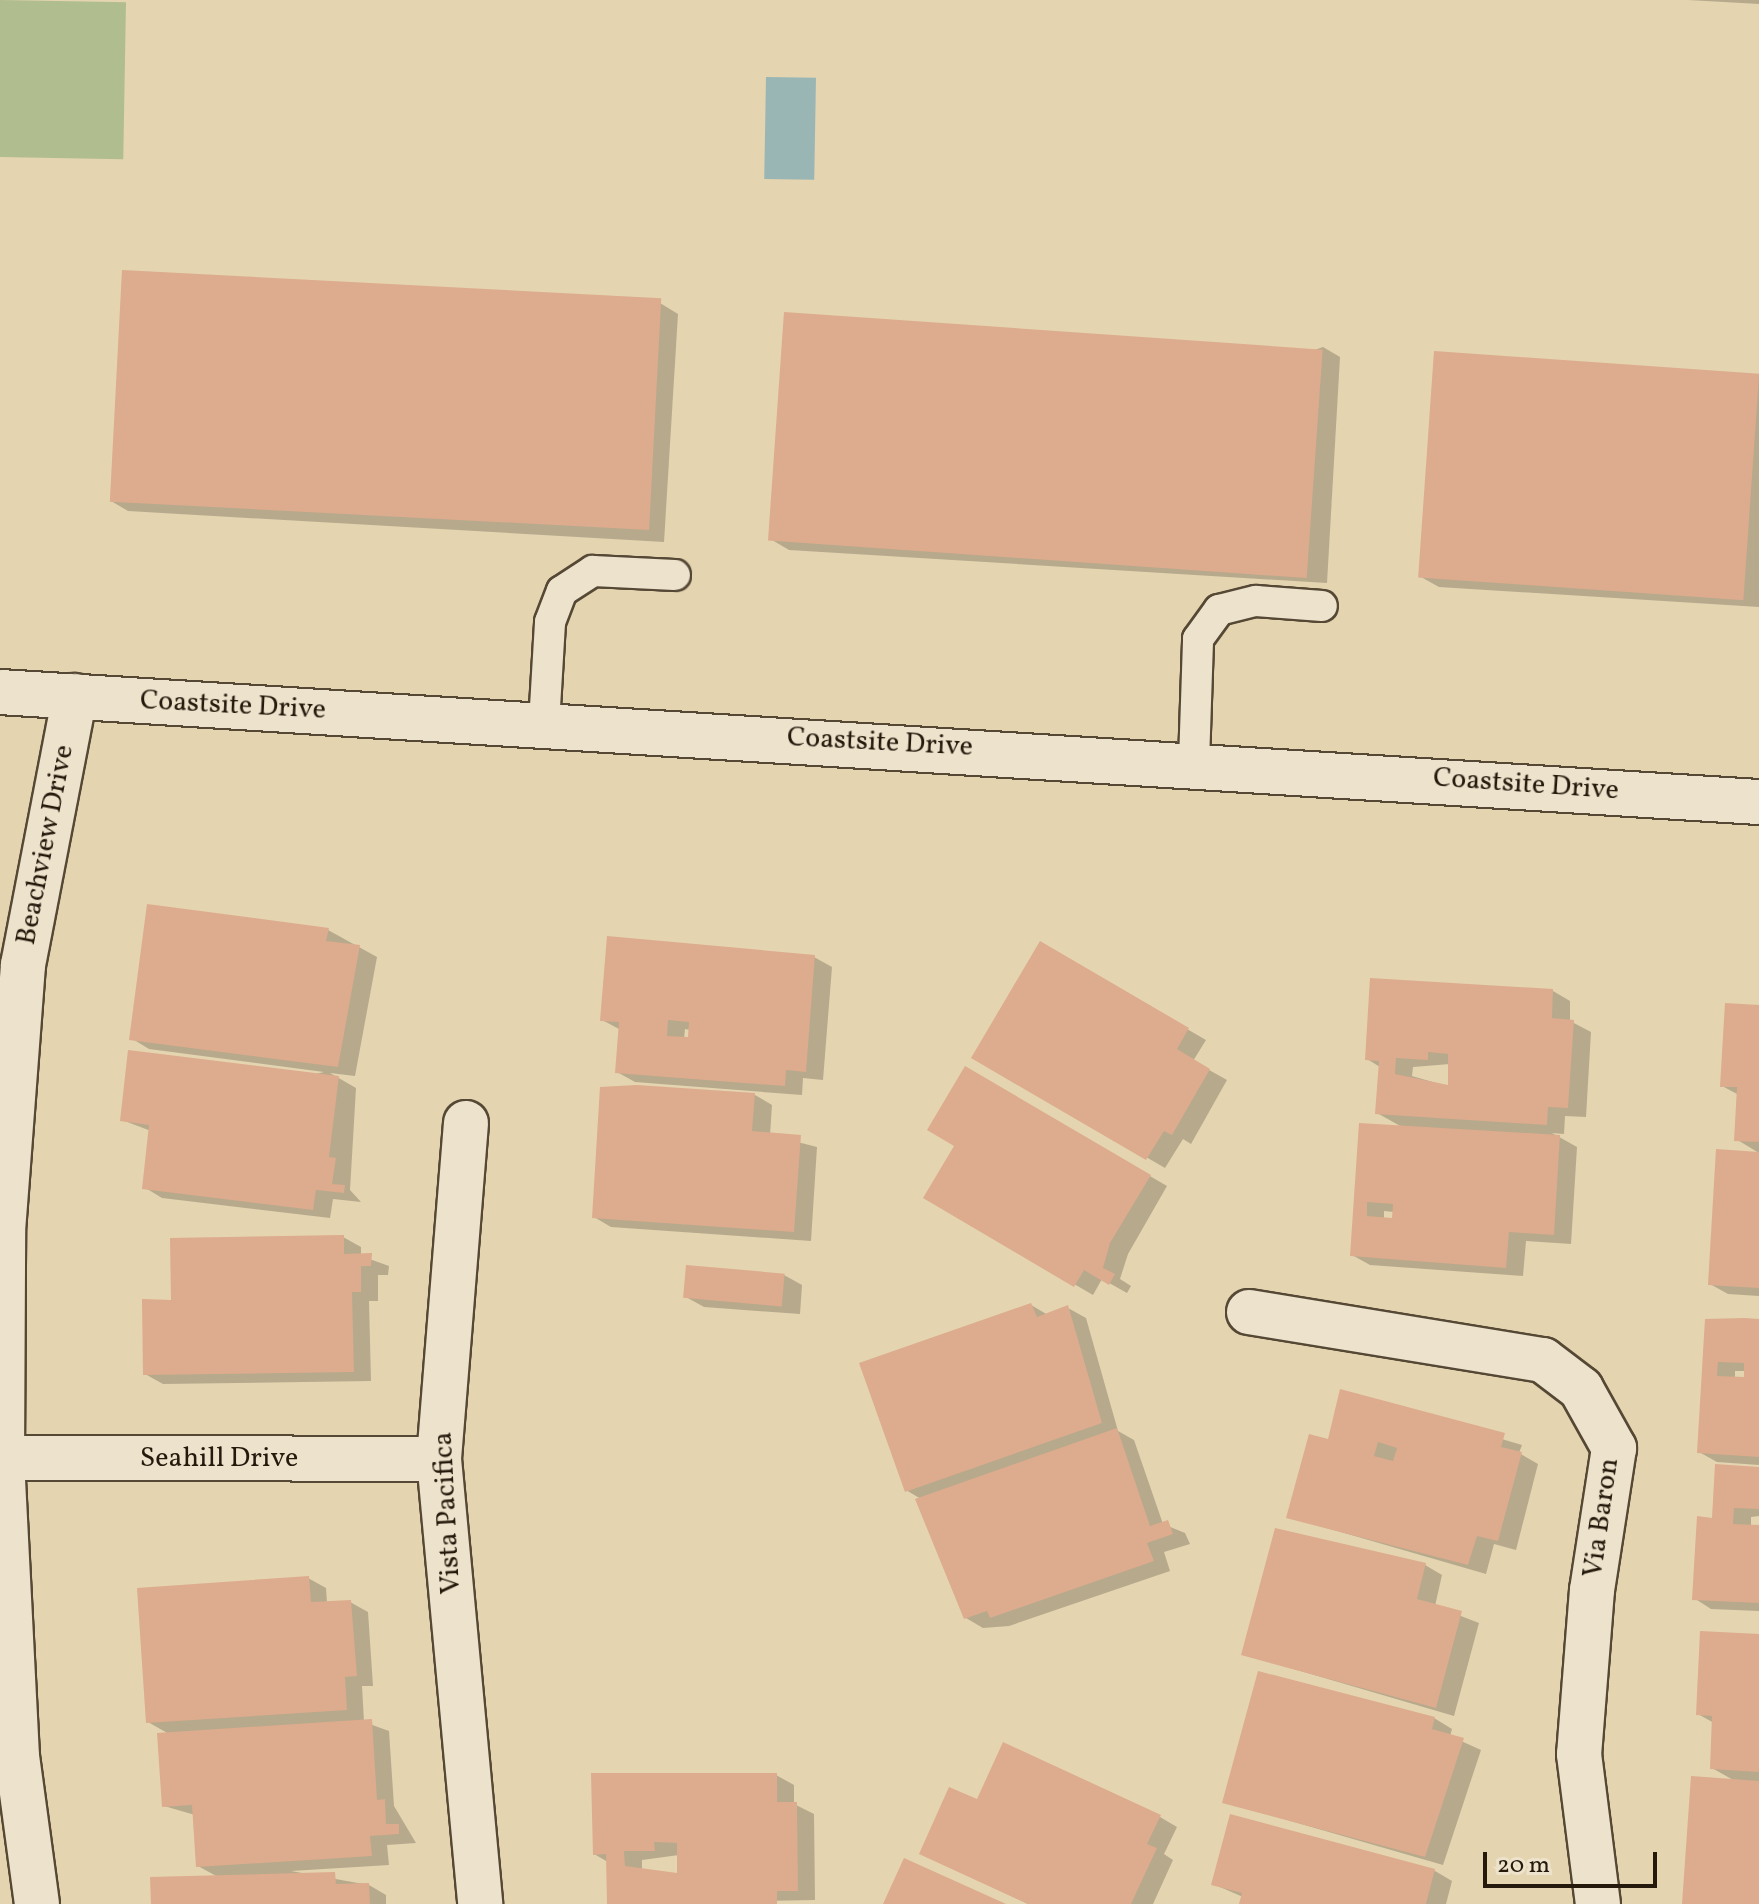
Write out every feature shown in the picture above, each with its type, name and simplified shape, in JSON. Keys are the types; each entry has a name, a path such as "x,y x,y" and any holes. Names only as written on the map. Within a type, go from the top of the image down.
{"street":[{"name":"Coastsite Drive","path":"0,692 1194,762 1759,802"},
{"name":"Beachview Drive","path":"37,1904 17,1756 1,1458 3,1231 23,965 75,696"},
{"name":"Vista Pacifica","path":"466,1123 439,1459 480,1904"},
{"name":"Via Baron","path":"1249,1312 1543,1360 1581,1389 1614,1448 1592,1590 1579,1754 1598,1904"},
{"name":"Seahill Drive","path":"1,1458 439,1459"}],"lane":[{"path":"544,724 550,622 562,591 593,571 675,575"},
{"path":"1194,762 1198,639 1219,610 1256,601 1322,606"}],"green space":[{"path":"0,0 126,2 123,159 0,157"}],"water":[{"path":"766,77 816,78 814,180 764,179"}],"building":[{"path":"122,270 661,298 649,530 110,502"},
{"path":"784,312 1323,350 1307,578 768,540"},
{"path":"1434,351 1759,374 1743,600 1418,577"},
{"path":"147,904 329,928 326,941 360,945 338,1067 129,1040"},
{"path":"607,936 815,955 806,1072 786,1070 785,1086 615,1073 619,1022 600,1021","holes":["668,1020 689,1022 688,1037 667,1036"]},
{"path":"1040,941 1189,1028 1177,1049 1210,1069 1172,1135 1164,1131 1146,1160 971,1058"},
{"path":"1370,978 1553,989 1552,1018 1574,1020 1568,1108 1548,1107 1547,1125 1375,1114 1379,1061 1365,1060","holes":["1428,1052 1448,1054 1448,1085 1395,1074 1396,1058 1428,1060"]},
{"path":"1725,1003 1759,1005 1759,1142 1734,1141 1737,1087 1720,1087"},
{"path":"128,1050 339,1076 329,1157 336,1158 332,1184 345,1185 344,1193 316,1190 313,1210 142,1189 149,1125 120,1121"},
{"path":"965,1066 1151,1175 1110,1243 1103,1268 1115,1274 1109,1285 1084,1270 1074,1287 923,1198 954,1146 927,1130"},
{"path":"637,1085 755,1093 752,1131 801,1135 794,1232 592,1218 600,1087"},
{"path":"1359,1123 1560,1135 1554,1235 1509,1232 1506,1268 1350,1256","holes":["1367,1202 1393,1204 1392,1218 1367,1216"]},
{"path":"1716,1149 1759,1152 1759,1288 1708,1285"},
{"path":"344,1235 344,1254 372,1253 371,1266 361,1266 361,1292 352,1292 354,1372 143,1375 142,1299 171,1300 170,1238"},
{"path":"686,1265 785,1274 782,1307 683,1298"},
{"path":"1031,1303 1037,1317 1068,1305 1102,1423 905,1492 859,1363"},
{"path":"1705,1319 1759,1319 1759,1457 1697,1453","holes":["1718,1362 1744,1363 1744,1377 1717,1376"]},
{"path":"1340,1389 1505,1433 1501,1447 1522,1452 1498,1541 1477,1536 1468,1565 1286,1518 1309,1434 1328,1439","holes":["1378,1442 1397,1448 1393,1461 1374,1456"]},
{"path":"1117,1428 1150,1526 1168,1520 1173,1534 1147,1543 1154,1561 990,1618 987,1611 964,1619 915,1499"},
{"path":"1715,1464 1759,1467 1759,1509 1734,1508 1733,1524 1759,1525 1759,1603 1692,1600 1697,1516 1712,1518"},
{"path":"1275,1528 1426,1563 1417,1599 1462,1611 1436,1708 1241,1655"},
{"path":"309,1576 311,1602 351,1600 357,1676 345,1677 347,1710 146,1723 137,1588"},
{"path":"1700,1631 1759,1634 1759,1772 1710,1769 1712,1716 1696,1715"},
{"path":"1258,1671 1435,1717 1432,1729 1464,1738 1425,1857 1222,1803"},
{"path":"372,1719 377,1800 385,1799 386,1824 399,1824 399,1834 370,1836 372,1856 196,1867 192,1805 162,1807 157,1733"},
{"path":"1003,1742 1161,1815 1147,1844 1157,1848 1131,1904 1028,1904 919,1854 949,1787 977,1799"},
{"path":"591,1773 777,1773 777,1802 797,1802 798,1891 777,1891 777,1904 607,1904 606,1854 593,1855","holes":["654,1842 677,1843 677,1873 625,1866 624,1851 655,1851"]},
{"path":"1691,1776 1759,1781 1759,1904 1682,1904"},
{"path":"1230,1814 1435,1869 1426,1904 1239,1904 1242,1893 1211,1885"},
{"path":"904,1858 1006,1904 883,1904"},
{"path":"335,1872 336,1884 369,1883 370,1904 151,1904 150,1877"}]}
